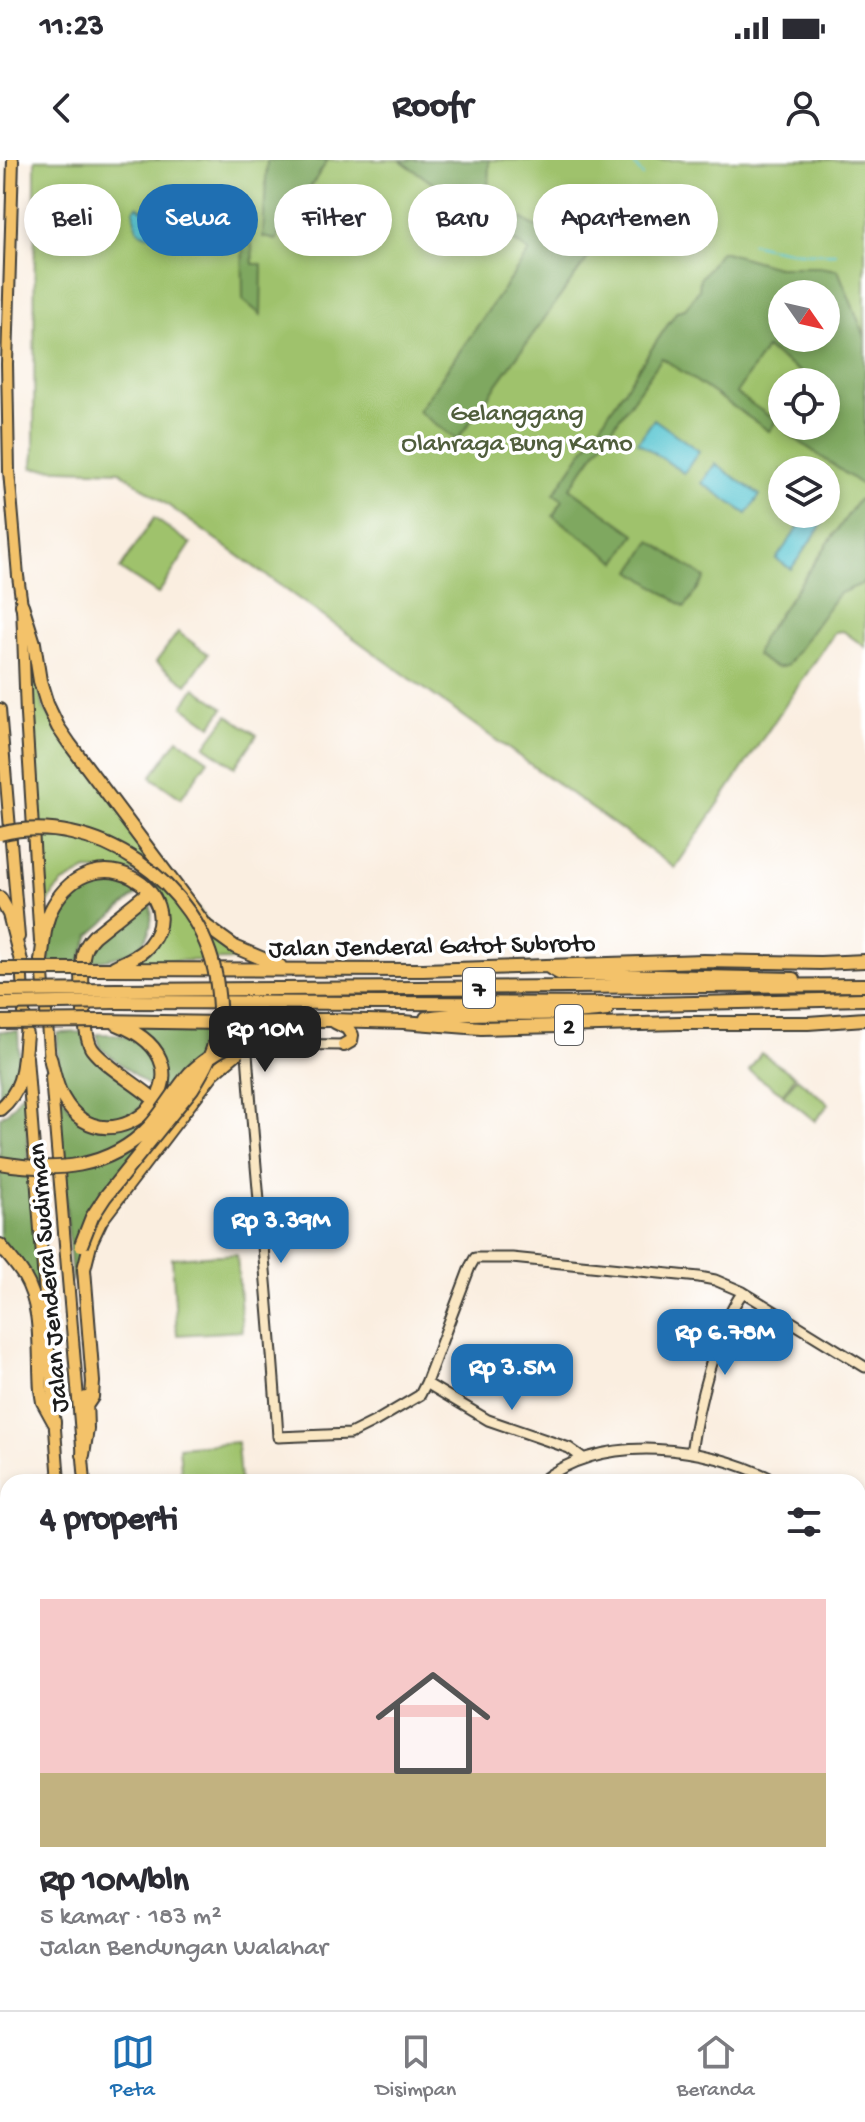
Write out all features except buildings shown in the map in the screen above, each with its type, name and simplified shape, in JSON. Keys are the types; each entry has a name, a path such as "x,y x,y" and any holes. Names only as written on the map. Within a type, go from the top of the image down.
{"highway":[{"path":"22,605 34,643 43,691 58,727 122,815 206,926 243,951 287,969"},
{"path":"0,834 28,830 77,835 127,854 156,874 176,893 206,943 219,998 219,1025 202,1072 192,1089 105,1197 92,1217 81,1245 77,1267 87,1429 83,1455"},
{"path":"41,960 47,921 63,892 88,874 115,871 126,874 147,888 159,916 157,932 150,945 110,969"},
{"path":"158,884 169,875"},
{"path":"145,895 87,943 82,959 86,1033 90,1046 97,1055 150,1096"},
{"path":"0,898 9,914 21,961"},
{"name":"Jalan Jenderal Gatot Subroto","path":"0,969 423,970 703,961 865,961"},
{"path":"547,966 567,974 803,979 838,987"},
{"name":"7","path":"0,1004 117,996 865,985"},
{"name":"7","path":"0,991 117,996 650,1004 865,999"},
{"path":"403,1022 457,1015 586,1013 650,1004"},
{"name":"2","path":"0,1022 273,1024 296,1020 332,1020 481,1028 808,1023 865,1019"},
{"path":"86,1406 92,1397 93,1382 84,1269 91,1241 101,1220 223,1063 255,1039 296,1020"},
{"path":"332,1020 347,1028 352,1035 351,1041 344,1045"},
{"path":"50,1057 62,1098 79,1117 91,1124 104,1126 129,1123 138,1118 153,1105 159,1093 163,1073 161,1062 151,1044 127,1028 105,1021"},
{"path":"0,1163 55,1169 70,1168 111,1156 149,1127 191,1073 218,1051 273,1024"},
{"path":"0,1109 11,1100 19,1087 26,1034"},
{"path":"0,1245 24,1275 31,1291 37,1316 43,1402 54,1422"}],"main road":[{"name":"Jalan Jenderal Sudirman","path":"13,160 7,364 8,456 22,605 41,960 84,1474"},
{"name":"Jalan Jenderal Sudirman","path":"0,709 58,1474"}],"street":[{"path":"344,1045 260,1044 254,1045 247,1053 278,1437 350,1434 420,1395 475,1258 512,1258 715,1280 743,1292 865,1367"},
{"path":"691,1453 713,1358 743,1292"},
{"path":"426,1383 488,1420 569,1448 583,1458"},
{"path":"554,1474 583,1458 624,1450 657,1450 691,1453 760,1474"}],"green space":[{"name":"Gelanggang Olahraga Bung Karno","path":"35,160 865,160 865,647 843,631 835,632 675,868 120,471 32,468 35,256 121,256 121,184 35,184"},
{"path":"267,160 328,160 312,184 274,184 274,240 263,237"},
{"path":"400,160 489,160 488,184 434,184"},
{"path":"517,215 533,225 533,256 589,256 457,440 418,411 529,252 517,243"},
{"path":"721,251 777,267 838,270 865,337 865,487 840,470 840,456 820,456 797,440 840,440 840,368 794,368 770,352 840,352 840,280 768,280 768,350 766,349 736,393 768,415 768,430 662,358 570,488 635,534 617,562 553,516 563,500 554,494 677,311 685,309 699,290 700,279"},
{"path":"243,256 253,256 253,264 262,264 261,315 243,300"},
{"path":"859,499 865,503 865,579 862,584 838,594 787,665 771,665 756,655 762,638"},
{"path":"154,518 191,544 158,594 120,569"},
{"path":"651,541 705,578 685,607 632,571"},
{"path":"178,632 208,654 187,684 156,662"},
{"path":"33,662 44,709 228,948 251,960 137,961 151,950 161,936 165,913 159,893 133,872 87,870 63,883 54,892 42,914 31,727"},
{"path":"195,688 224,708 211,726 183,706"},
{"path":"228,715 257,735 235,767 205,746"},
{"path":"178,739 208,760 181,798 151,777"},
{"path":"97,878 123,879 143,889 90,935 79,962 49,963 50,923 55,912 73,890"},
{"path":"149,898 151,923 143,942 136,949 118,957 87,962 89,953 102,935"},
{"path":"108,1021 273,1024 218,1051 81,1245 72,1282 56,1082 70,1109 117,1126 159,1093 157,1054"},
{"path":"0,1031 18,1031 19,1054 18,1070 0,1105"},
{"path":"83,1032 86,1045 149,1099 131,1114 113,1120 94,1117 84,1112 64,1088 59,1070 57,1033"},
{"path":"97,1034 115,1034 144,1045 159,1071 155,1091 100,1048"},
{"path":"761,1053 795,1076 783,1094 749,1071"},
{"path":"797,1078 829,1104 815,1121 783,1095"},
{"path":"25,1089 40,1293 0,1238 0,1117 9,1111"},
{"path":"237,1254 242,1331 177,1335 172,1258"},
{"path":"237,1442 239,1474 181,1474 179,1447"}],"water":[{"path":"137,206 137,226 134,215"},
{"path":"654,419 699,451 684,473 638,442"},
{"path":"715,464 760,495 747,514 702,483"},
{"path":"798,528 820,528 791,569 776,559"}],"waterway":[{"path":"631,160 643,176"},
{"path":"751,243 792,251 835,253"}]}
